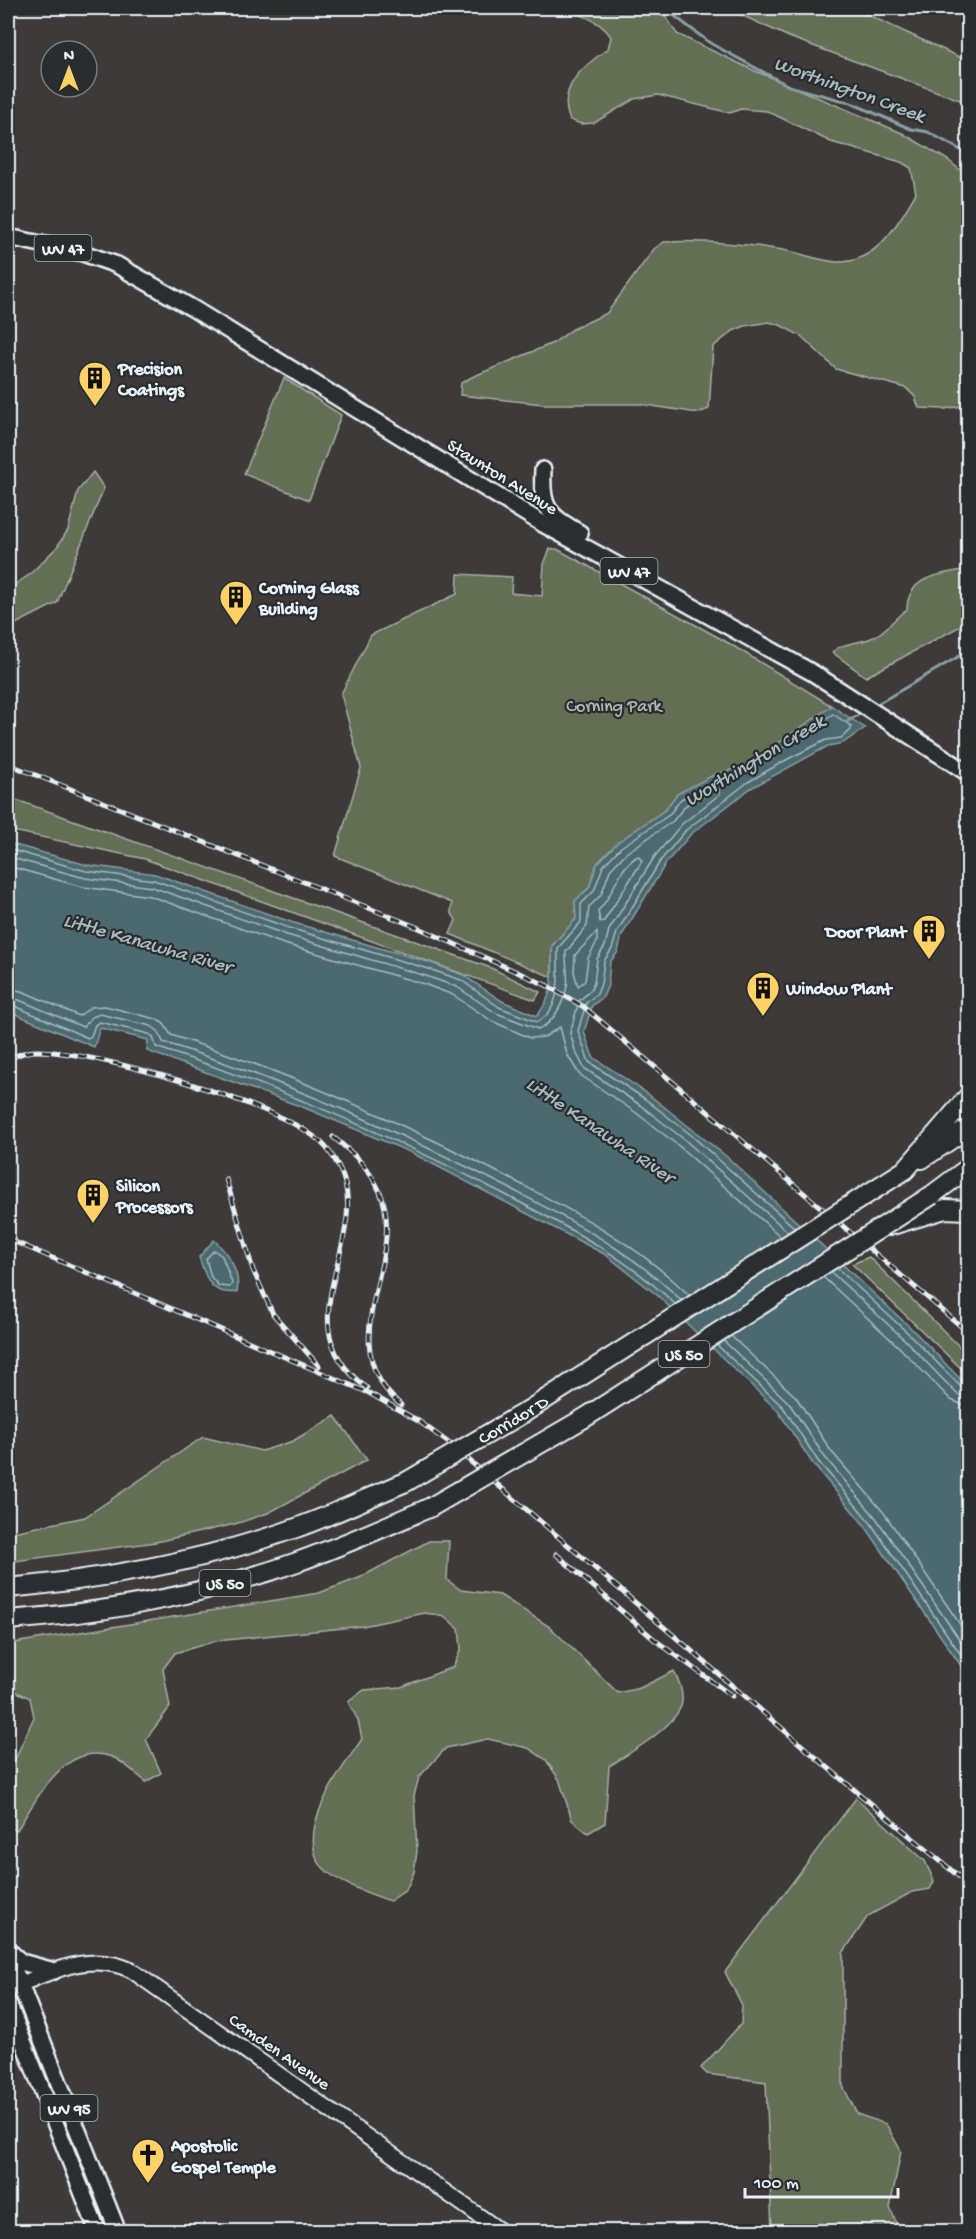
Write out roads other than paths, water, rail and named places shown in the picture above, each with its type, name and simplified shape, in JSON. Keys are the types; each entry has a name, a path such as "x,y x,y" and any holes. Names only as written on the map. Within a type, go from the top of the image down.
{"highway":[{"path":"905,1170 969,1097"},
{"name":"Corridor D","path":"8,1588 72,1582 177,1563 296,1528 405,1482 527,1411 969,1128"},
{"name":"Corridor D","path":"8,1620 55,1617 165,1600 296,1562 431,1506 586,1417 883,1227 969,1168"},
{"path":"883,1227 945,1209 969,1210"}],"main road":[{"name":"Staunton Avenue","path":"8,237 83,254 117,265 192,308 525,513 813,673 969,772"},
{"path":"543,470 542,490 546,508 552,516 619,556 640,577"},
{"path":"525,513 542,490"},
{"path":"8,1952 21,1962 54,1971"},
{"name":"WV 95","path":"8,1952 14,1987 118,2232"},
{"name":"WV 95","path":"8,2002 98,2232"}],"street":[{"name":"Camden Avenue","path":"14,1987 54,1971 92,1961 115,1963 131,1970 501,2232"}],"water":[{"name":"Little Kanawha River","path":"832,706 865,728 843,743 828,746 751,788 691,834 666,863 622,935 618,952 610,962 608,985 603,997 592,1006 584,1032 593,1057 648,1094 727,1157 914,1331 968,1387 968,1676 865,1526 813,1464 778,1411 657,1295 606,1255 412,1153 305,1108 147,1051 148,1040 100,1028 94,1047 8,1011 8,843 87,865 155,874 291,922 431,963 463,975 502,1001 537,1016 547,999 552,983 552,946 576,919 575,901 589,888 597,864 618,842 665,810 677,794 714,775 747,765"},
{"path":"214,1240 232,1263 237,1277 237,1292 221,1291 207,1279 199,1257"}],"waterway":[{"name":"Worthington Creek","path":"664,8 710,43 789,86 851,103 911,129 928,132 968,154"},
{"name":"Worthington Creek","path":"874,706 968,651"},
{"name":"Worthington Creek","path":"848,721 863,712"}],"railway":[{"path":"8,764 419,928 546,985 584,1007 968,1332"},
{"path":"8,1060 14,1056 37,1051 64,1053 140,1069 183,1081 264,1110 295,1125 326,1147 344,1180 348,1206 345,1233 328,1314 331,1339 343,1364 367,1388"},
{"path":"333,1137 360,1161 380,1192 386,1218 385,1245 369,1328 371,1355 380,1381 401,1405"},
{"path":"226,1179 253,1270 273,1314 319,1366"},
{"path":"8,1239 369,1393 420,1422 450,1444 833,1772 968,1884"},
{"path":"556,1554 655,1640 732,1696"}],"place":[{"name":"Precision Coatings","path":"95,407"},
{"name":"Corning Glass Building","path":"236,626"},
{"name":"Door Plant","path":"929,960"},
{"name":"Window Plant","path":"763,1017"},
{"name":"Silicon Processors","path":"93,1224"},
{"name":"Apostolic Gospel Temple","path":"148,2184"}],"park label":[{"name":"Corning Park","path":"614,705"}]}
